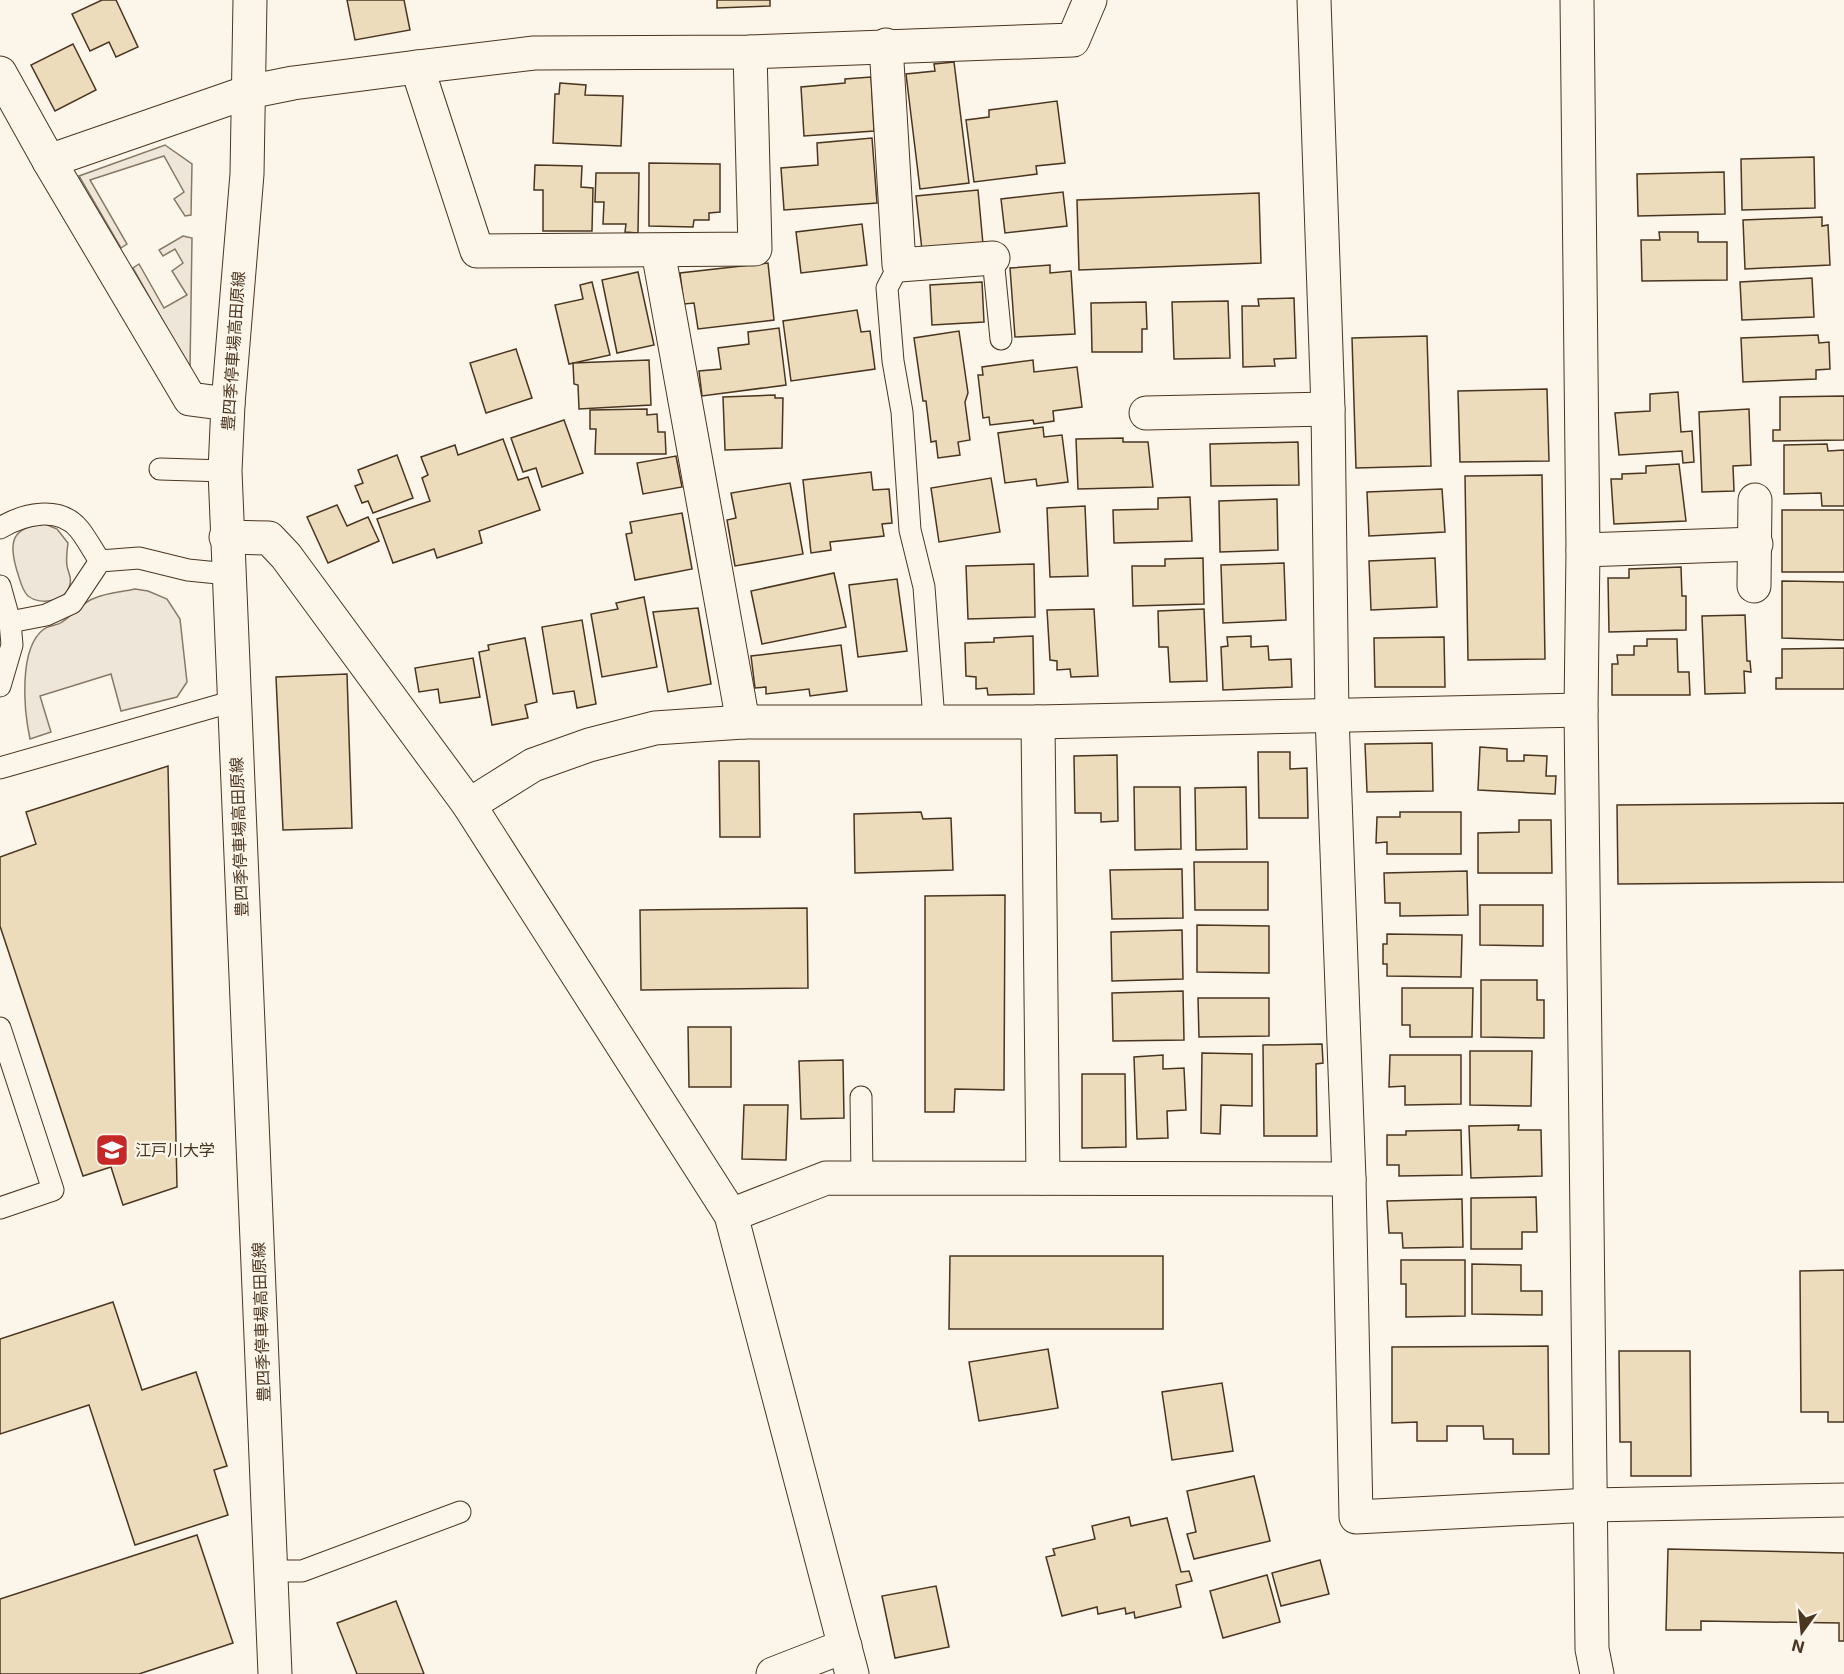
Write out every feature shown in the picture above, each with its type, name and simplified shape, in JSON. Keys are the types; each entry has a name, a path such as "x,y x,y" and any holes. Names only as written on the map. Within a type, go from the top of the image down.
{"street":[{"name":"豊四季停車場高田原線","path":"250,0 247,174 228,404 225,471 275,1674"},
{"path":"49,161 248,92 293,83 534,53 750,52 886,45 1073,40 1090,0"},
{"path":"1314,0 1328,409 1332,716 1349,1179 1356,1517 1591,1506 1844,1500"},
{"path":"1577,0 1582,550 1581,710 1592,1649 1597,1674"},
{"path":"886,45 899,265 993,258"},
{"path":"417,67 477,250 755,249 750,52"},
{"path":"0,73 49,161 190,399 228,404"},
{"path":"658,251 743,722"},
{"path":"1146,413 1328,409"},
{"path":"1754,586 1755,500"},
{"path":"226,537 269,538 286,556 469,805 731,1215 849,1660 784,1672"},
{"path":"1582,550 1756,544"},
{"path":"469,805 533,765 589,745 656,728 743,722 934,720 1038,722 1581,710"},
{"path":"1038,722 1043,1178"},
{"path":"731,1215 826,1178 1349,1179"}],"lane":[{"path":"993,258 1001,339"},
{"path":"899,265 887,288 893,361 902,412 910,530 924,587 934,720"},
{"path":"160,469 225,471"},
{"path":"0,528 13,520 36,514 60,516 78,528 100,561"},
{"path":"100,561 139,558 188,570 228,574"},
{"path":"10,622 46,615 72,603 100,561"},
{"path":"0,586 10,622 12,645 0,686"},
{"path":"0,768 234,701"},
{"path":"0,1028 53,1190 0,1208"},
{"path":"861,1096 862,1178"},
{"path":"271,1571 302,1571 460,1512"}],"shaded area":[{"path":"165,145 192,164 191,215 185,216 174,199 184,192 164,156 90,180 127,244 121,248 79,176"},
{"path":"183,236 192,238 190,369 133,268 139,264 164,308 187,295 172,271 183,263 175,249 163,256 159,250"},
{"path":"45,524 57,529 68,543 67,563 71,580 68,590 59,598 40,601 28,596 22,587 14,560 13,544 15,537 25,528"},
{"path":"135,589 148,591 167,599 180,619 187,682 177,697 121,711 111,674 40,696 51,732 30,739 25,681 30,650 36,638 44,629 60,623 90,600"}],"building":[{"path":"102,0 116,0 138,47 116,57 109,42 90,51 72,14"},
{"path":"347,0 404,0 410,30 355,40"},
{"path":"717,0 770,0 770,6 717,8"},
{"path":"73,44 96,90 55,111 31,65"},
{"path":"954,62 969,183 920,189 906,74 935,71 934,64"},
{"path":"871,77 874,131 804,136 801,87 845,83 845,79"},
{"path":"560,83 586,85 585,95 623,96 621,146 553,143 555,94 559,94"},
{"path":"1057,101 1065,163 1036,166 1037,174 974,182 966,120 989,117 989,110"},
{"path":"872,138 877,203 784,210 781,168 818,165 817,143"},
{"path":"1814,157 1815,208 1742,210 1741,159"},
{"path":"649,163 720,164 720,212 709,213 709,220 694,220 693,227 649,226"},
{"path":"535,165 582,166 581,187 593,188 592,231 543,231 543,190 534,190"},
{"path":"1724,172 1725,214 1638,216 1637,174"},
{"path":"596,173 639,173 638,233 625,232 626,224 603,224 604,202 595,202"},
{"path":"978,190 983,244 922,250 916,196"},
{"path":"1063,192 1067,226 1005,233 1001,199"},
{"path":"1259,193 1261,263 1079,270 1077,200"},
{"path":"1822,217 1822,226 1828,225 1830,265 1745,269 1743,220"},
{"path":"862,224 867,265 801,273 796,232"},
{"path":"1659,232 1698,232 1698,242 1727,242 1727,280 1642,281 1641,240 1660,240"},
{"path":"768,263 774,320 698,329 694,303 684,304 680,273"},
{"path":"1050,265 1050,273 1071,271 1075,334 1015,337 1010,268"},
{"path":"638,272 654,345 617,353 602,280"},
{"path":"1812,278 1814,317 1742,320 1740,282"},
{"path":"592,282 610,355 569,364 555,305 583,299 580,285"},
{"path":"982,282 984,322 932,325 930,285"},
{"path":"1294,298 1296,358 1274,359 1275,366 1243,367 1242,306 1259,306 1258,299"},
{"path":"1228,301 1230,358 1174,359 1172,302"},
{"path":"1146,302 1147,329 1142,329 1142,352 1092,352 1091,303"},
{"path":"857,310 861,332 870,331 875,369 791,381 783,321"},
{"path":"779,328 786,385 702,396 699,371 721,369 718,348 749,344 748,332"},
{"path":"959,331 968,393 965,402 970,440 958,442 960,455 938,458 936,441 931,442 914,338"},
{"path":"1818,335 1819,343 1829,342 1830,369 1816,370 1816,379 1743,382 1741,338"},
{"path":"1427,336 1431,466 1356,468 1352,338"},
{"path":"516,349 532,398 486,413 470,363"},
{"path":"649,360 651,405 579,409 578,385 574,384 573,363"},
{"path":"1033,360 1034,372 1077,367 1082,407 1053,411 1054,421 1034,424 1033,420 990,425 989,417 983,418 978,375 983,375 982,367"},
{"path":"1547,389 1549,461 1460,462 1458,391"},
{"path":"1678,392 1681,432 1692,431 1694,462 1683,463 1682,451 1619,455 1615,413 1650,411 1650,394"},
{"path":"775,395 775,398 783,398 782,448 725,450 723,397"},
{"path":"1844,396 1844,440 1773,441 1773,430 1780,430 1780,397"},
{"path":"647,409 647,415 657,414 658,432 665,432 666,454 595,454 596,429 590,429 590,410"},
{"path":"1749,409 1751,465 1733,466 1734,491 1702,492 1699,412"},
{"path":"564,420 583,473 542,487 536,468 523,472 511,438"},
{"path":"1043,427 1044,437 1062,435 1068,482 1037,486 1036,479 1005,483 998,433"},
{"path":"1123,438 1123,442 1148,442 1153,487 1078,489 1076,439"},
{"path":"503,439 518,480 528,477 540,510 479,531 482,543 437,558 434,549 393,563 377,519 430,501 422,478 428,475 421,457 455,445 458,455"},
{"path":"1298,442 1299,485 1211,486 1210,444"},
{"path":"1827,444 1828,451 1844,450 1844,506 1822,506 1821,493 1784,494 1784,445"},
{"path":"397,455 413,498 373,513 368,501 362,503 355,486 363,483 358,470"},
{"path":"676,456 682,487 643,494 637,463"},
{"path":"1679,464 1686,521 1614,524 1611,479 1622,479 1622,474 1646,473 1646,466"},
{"path":"871,472 873,490 889,489 892,523 882,524 884,536 830,542 831,550 811,553 803,480"},
{"path":"1542,475 1545,659 1468,660 1465,476"},
{"path":"991,478 1000,532 939,542 931,488"},
{"path":"790,483 803,554 735,566 727,520 736,518 731,493"},
{"path":"1442,489 1445,532 1369,536 1367,492"},
{"path":"1190,497 1192,541 1114,543 1113,510 1158,509 1158,498"},
{"path":"1277,499 1278,550 1220,552 1219,501"},
{"path":"337,505 347,526 368,517 379,541 328,563 307,517"},
{"path":"1085,506 1088,576 1050,577 1047,508"},
{"path":"1782,510 1844,510 1844,572 1782,572"},
{"path":"682,513 692,569 635,580 626,534 632,533 630,522"},
{"path":"1203,558 1204,604 1133,606 1132,566 1165,566 1165,559"},
{"path":"1435,558 1437,607 1371,610 1369,561"},
{"path":"1284,563 1286,620 1223,623 1221,565"},
{"path":"1034,564 1035,617 968,619 966,566"},
{"path":"1681,567 1682,596 1686,596 1686,630 1609,632 1608,578 1629,578 1629,569"},
{"path":"834,573 846,627 762,644 751,591"},
{"path":"897,579 907,651 858,657 849,585"},
{"path":"1782,581 1844,582 1844,640 1782,638"},
{"path":"644,597 657,667 602,677 591,614 618,609 616,603"},
{"path":"698,608 711,684 668,692 653,612"},
{"path":"1094,609 1098,676 1071,677 1070,669 1057,670 1057,661 1050,660 1047,610"},
{"path":"1204,609 1207,681 1170,682 1168,647 1159,647 1158,611"},
{"path":"1745,615 1747,661 1750,661 1751,672 1744,671 1745,693 1705,694 1702,616"},
{"path":"582,620 596,704 577,708 574,691 553,694 542,627"},
{"path":"1033,636 1034,694 988,695 987,688 976,689 976,677 966,676 965,643 994,642 994,638"},
{"path":"1251,636 1251,647 1268,646 1269,660 1291,659 1292,687 1223,690 1221,647 1228,646 1227,637"},
{"path":"1444,637 1445,687 1375,687 1374,638"},
{"path":"525,638 537,702 525,705 528,718 492,725 479,652 489,650 488,645"},
{"path":"1647,639 1677,639 1678,672 1689,672 1690,695 1612,695 1612,664 1618,664 1617,655 1634,655 1634,646 1647,646"},
{"path":"841,645 847,691 810,696 809,689 766,694 766,687 755,688 751,656"},
{"path":"1844,648 1844,689 1776,689 1776,678 1782,678 1782,649"},
{"path":"473,658 480,697 440,703 438,689 419,692 415,668"},
{"path":"347,674 352,828 283,830 276,677"},
{"path":"1432,743 1433,791 1367,792 1365,744"},
{"path":"1480,747 1507,749 1507,761 1524,761 1524,755 1547,756 1546,776 1556,776 1555,794 1478,790"},
{"path":"1258,752 1290,752 1290,769 1307,768 1308,818 1259,818"},
{"path":"1117,755 1118,821 1101,822 1101,813 1075,813 1074,756"},
{"path":"719,761 759,761 760,837 720,837"},
{"path":"168,766 177,1187 123,1205 111,1167 83,1176 0,926 0,857 36,844 26,812"},
{"path":"1134,787 1180,787 1181,849 1135,850"},
{"path":"1246,787 1247,849 1196,850 1195,788"},
{"path":"1844,803 1844,882 1618,884 1617,805"},
{"path":"921,812 923,819 951,818 953,870 855,873 854,814"},
{"path":"1400,812 1461,812 1461,854 1387,854 1387,842 1376,843 1377,817 1400,817"},
{"path":"1519,820 1551,820 1552,873 1478,873 1478,833 1519,832"},
{"path":"1194,862 1268,862 1268,910 1195,910"},
{"path":"1182,869 1183,918 1112,919 1110,870"},
{"path":"1467,871 1468,915 1400,916 1400,903 1385,903 1384,873"},
{"path":"1005,895 1004,1090 955,1089 954,1112 925,1112 925,896"},
{"path":"1480,905 1543,905 1543,946 1480,945"},
{"path":"807,908 808,988 641,990 640,910"},
{"path":"1197,925 1269,926 1269,973 1197,972"},
{"path":"1182,930 1183,979 1112,981 1111,932"},
{"path":"1387,934 1462,935 1461,977 1387,976 1387,964 1383,964 1383,944 1387,944"},
{"path":"1481,980 1537,980 1537,1000 1544,1000 1544,1038 1481,1037"},
{"path":"1402,988 1473,988 1472,1037 1410,1037 1410,1025 1402,1025"},
{"path":"1183,991 1184,1040 1113,1041 1112,993"},
{"path":"1198,998 1269,998 1269,1036 1199,1037"},
{"path":"688,1027 731,1027 731,1087 689,1087"},
{"path":"1322,1044 1323,1063 1316,1064 1317,1136 1264,1136 1263,1045"},
{"path":"1470,1051 1532,1051 1531,1106 1470,1105"},
{"path":"1202,1053 1252,1054 1252,1106 1221,1105 1220,1134 1201,1133"},
{"path":"1163,1055 1163,1069 1184,1068 1186,1110 1167,1111 1168,1138 1137,1139 1134,1057"},
{"path":"1390,1055 1461,1055 1461,1104 1405,1105 1405,1086 1389,1087"},
{"path":"843,1060 844,1118 801,1119 799,1061"},
{"path":"1082,1074 1125,1074 1126,1147 1082,1148"},
{"path":"744,1105 788,1105 786,1160 742,1159"},
{"path":"1519,1125 1518,1130 1541,1130 1542,1176 1471,1178 1469,1126"},
{"path":"1461,1130 1462,1175 1399,1176 1399,1165 1387,1165 1387,1135 1406,1135 1406,1131"},
{"path":"1536,1197 1537,1232 1522,1232 1522,1249 1471,1249 1471,1198"},
{"path":"1462,1199 1463,1247 1403,1248 1402,1233 1389,1233 1387,1201"},
{"path":"950,1256 1163,1256 1163,1329 949,1329"},
{"path":"1401,1260 1465,1260 1465,1316 1406,1317 1406,1284 1401,1284"},
{"path":"1472,1264 1521,1265 1521,1291 1542,1291 1542,1315 1472,1314"},
{"path":"1844,1270 1844,1422 1828,1422 1828,1412 1801,1412 1800,1271"},
{"path":"113,1302 142,1390 196,1372 227,1466 214,1470 228,1515 135,1545 89,1405 0,1434 0,1339"},
{"path":"1548,1346 1549,1454 1513,1454 1513,1439 1484,1439 1483,1426 1447,1426 1447,1441 1417,1441 1417,1422 1392,1423 1392,1347"},
{"path":"1048,1349 1058,1408 979,1421 969,1362"},
{"path":"1619,1351 1690,1351 1691,1476 1631,1476 1631,1442 1620,1442"},
{"path":"1222,1383 1233,1451 1172,1460 1162,1392"},
{"path":"1254,1476 1270,1541 1194,1559 1187,1534 1196,1532 1187,1491"},
{"path":"1129,1517 1131,1526 1167,1518 1181,1572 1189,1571 1192,1581 1176,1585 1181,1607 1135,1618 1134,1612 1126,1614 1125,1608 1098,1614 1097,1607 1062,1616 1046,1557 1055,1555 1053,1549 1095,1539 1092,1526"},
{"path":"197,1535 233,1643 139,1674 0,1674 0,1599"},
{"path":"1668,1549 1844,1553 1844,1641 1839,1641 1839,1623 1701,1621 1701,1630 1666,1630"},
{"path":"1320,1560 1329,1594 1281,1606 1272,1573"},
{"path":"1267,1575 1280,1622 1223,1638 1210,1591"},
{"path":"936,1586 949,1647 895,1658 882,1596"},
{"path":"396,1601 424,1674 357,1674 337,1623"}],"place":[{"name":"江戸川大学","path":"112,1150"}]}
